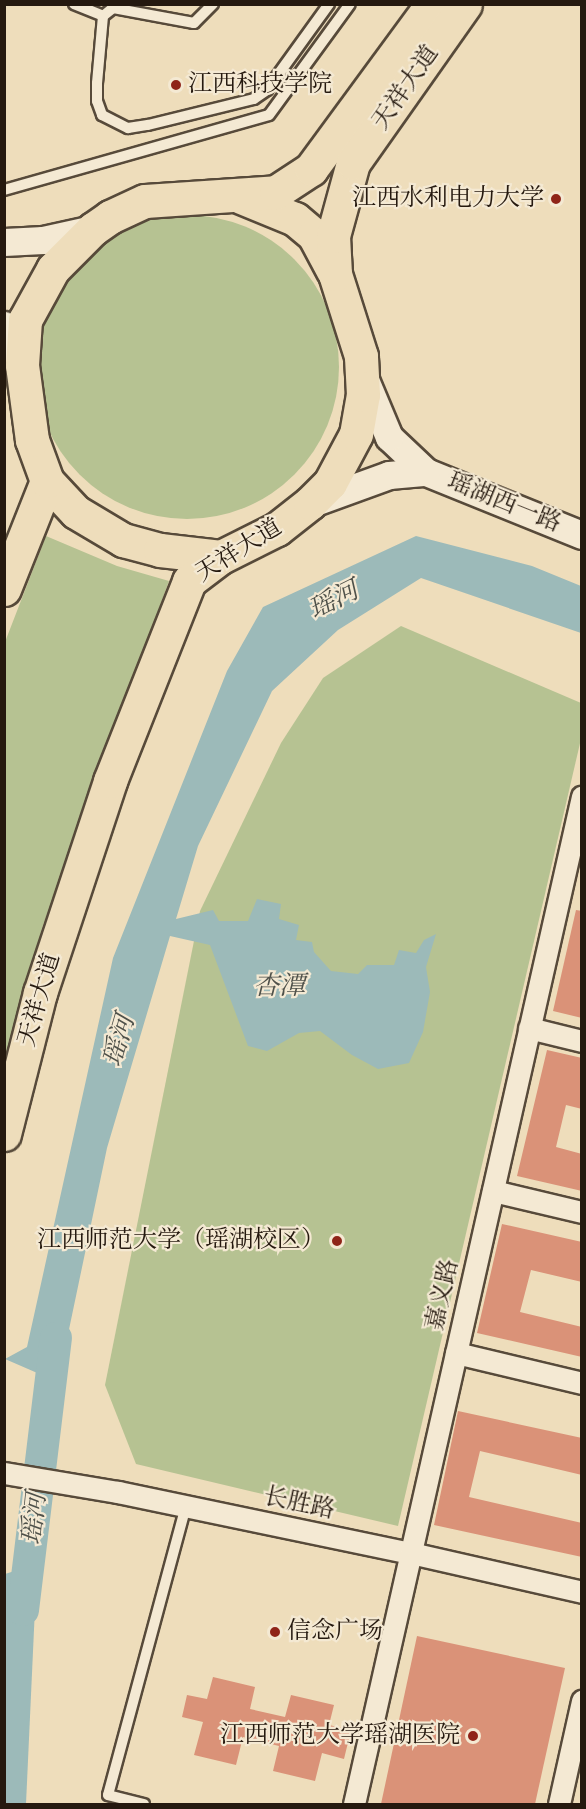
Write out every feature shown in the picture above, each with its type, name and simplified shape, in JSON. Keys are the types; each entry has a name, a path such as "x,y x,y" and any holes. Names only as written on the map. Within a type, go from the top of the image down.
{"main road":[{"name":"天祥大道","path":"47,481 32,440 22,365 25,320 53,269 93,229 110,217 145,201 276,192 311,169 432,4"},
{"name":"天祥大道","path":"4,1134 40,993 110,781 189,581 221,556 277,529 310,503 330,483 356,434 363,394 359,348 335,274 333,236 353,163 465,4"},
{"path":"234,194 295,219 314,235 335,274"},
{"path":"4,589 47,481 76,512 123,540 160,550 221,556"}],"street":[{"path":"4,242 43,240 93,229"},
{"path":"4,325 22,365"},
{"path":"362,374 389,437 426,472"},
{"path":"310,503 389,475 426,472"},
{"name":"瑶湖西一路","path":"426,472 582,534"},
{"name":"嘉义路","path":"354,1804 529,1028 573,871 582,796"},
{"path":"529,1028 582,1041"},
{"path":"493,1191 582,1212"},
{"path":"456,1353 582,1383"},
{"name":"长胜路","path":"4,1473 186,1506 411,1553 582,1592"},
{"path":"559,1804 582,1701"}],"lane":[{"path":"74,4 103,16"},
{"path":"213,4 194,23 113,8 103,16 97,101 102,115 128,128 254,99 267,90 329,4"},
{"path":"4,190 269,115 350,4"},
{"path":"144,1804 108,1795 186,1506"}],"green space":[{"path":"172,215 202,215 231,221 259,233 284,249 305,270 321,295 333,323 339,352 339,382 328,425 314,452 295,475 272,494 245,508 202,519 172,519 143,513 115,501 90,485 69,464 53,439 41,411 35,382 35,352 41,323 53,295 69,270 90,249 115,233 143,221"},
{"path":"46,536 117,566 169,581 42,928 5,1084 5,642"},
{"path":"401,626 581,703 581,739 398,1526 136,1464 105,1385 200,911 281,743 323,678"}],"water":[{"name":"杏潭","path":"416,536 532,566 581,586 581,633 421,578 338,630 272,691 198,846 176,919 213,910 219,921 248,921 257,899 281,904 279,919 299,925 296,940 312,942 314,952 331,971 358,974 367,965 394,965 399,950 416,953 424,940 436,934 426,967 430,992 423,1032 409,1063 378,1069 352,1055 320,1031 299,1033 267,1051 248,1046 210,945 170,936 107,1148 58,1382 5,1359 27,1347 113,958 227,671 263,607"},
{"path":"37,1564 26,1804 5,1804 5,1574"}],"building":[{"path":"576,910 582,911 582,1018 553,1011"},
{"path":"547,1050 582,1058 582,1109 566,1105 556,1147 582,1154 582,1191 517,1176"},
{"path":"502,1224 582,1242 582,1282 531,1270 520,1312 582,1327 582,1357 477,1333"},
{"path":"458,1411 582,1438 582,1475 480,1451 469,1497 582,1523 582,1557 434,1525"},
{"name":"江西师范大学瑶湖医院","path":"417,1636 565,1668 535,1804 381,1804"},
{"path":"213,1677 255,1687 250,1709 285,1717 291,1695 334,1705 329,1725 351,1730 344,1759 322,1753 315,1781 273,1771 279,1746 243,1737 236,1765 194,1755 203,1722 182,1717 187,1695 207,1699"}],"waterway":[{"name":"瑶河","path":"23,1610 56,1338"}],"place":[{"name":"江西科技学院","path":"176,85"},
{"name":"江西水利电力大学","path":"556,199"},
{"name":"江西师范大学（瑶湖校区）","path":"337,1241"},
{"name":"信念广场","path":"275,1632"},
{"name":"江西师范大学瑶湖医院","path":"473,1736"}]}
